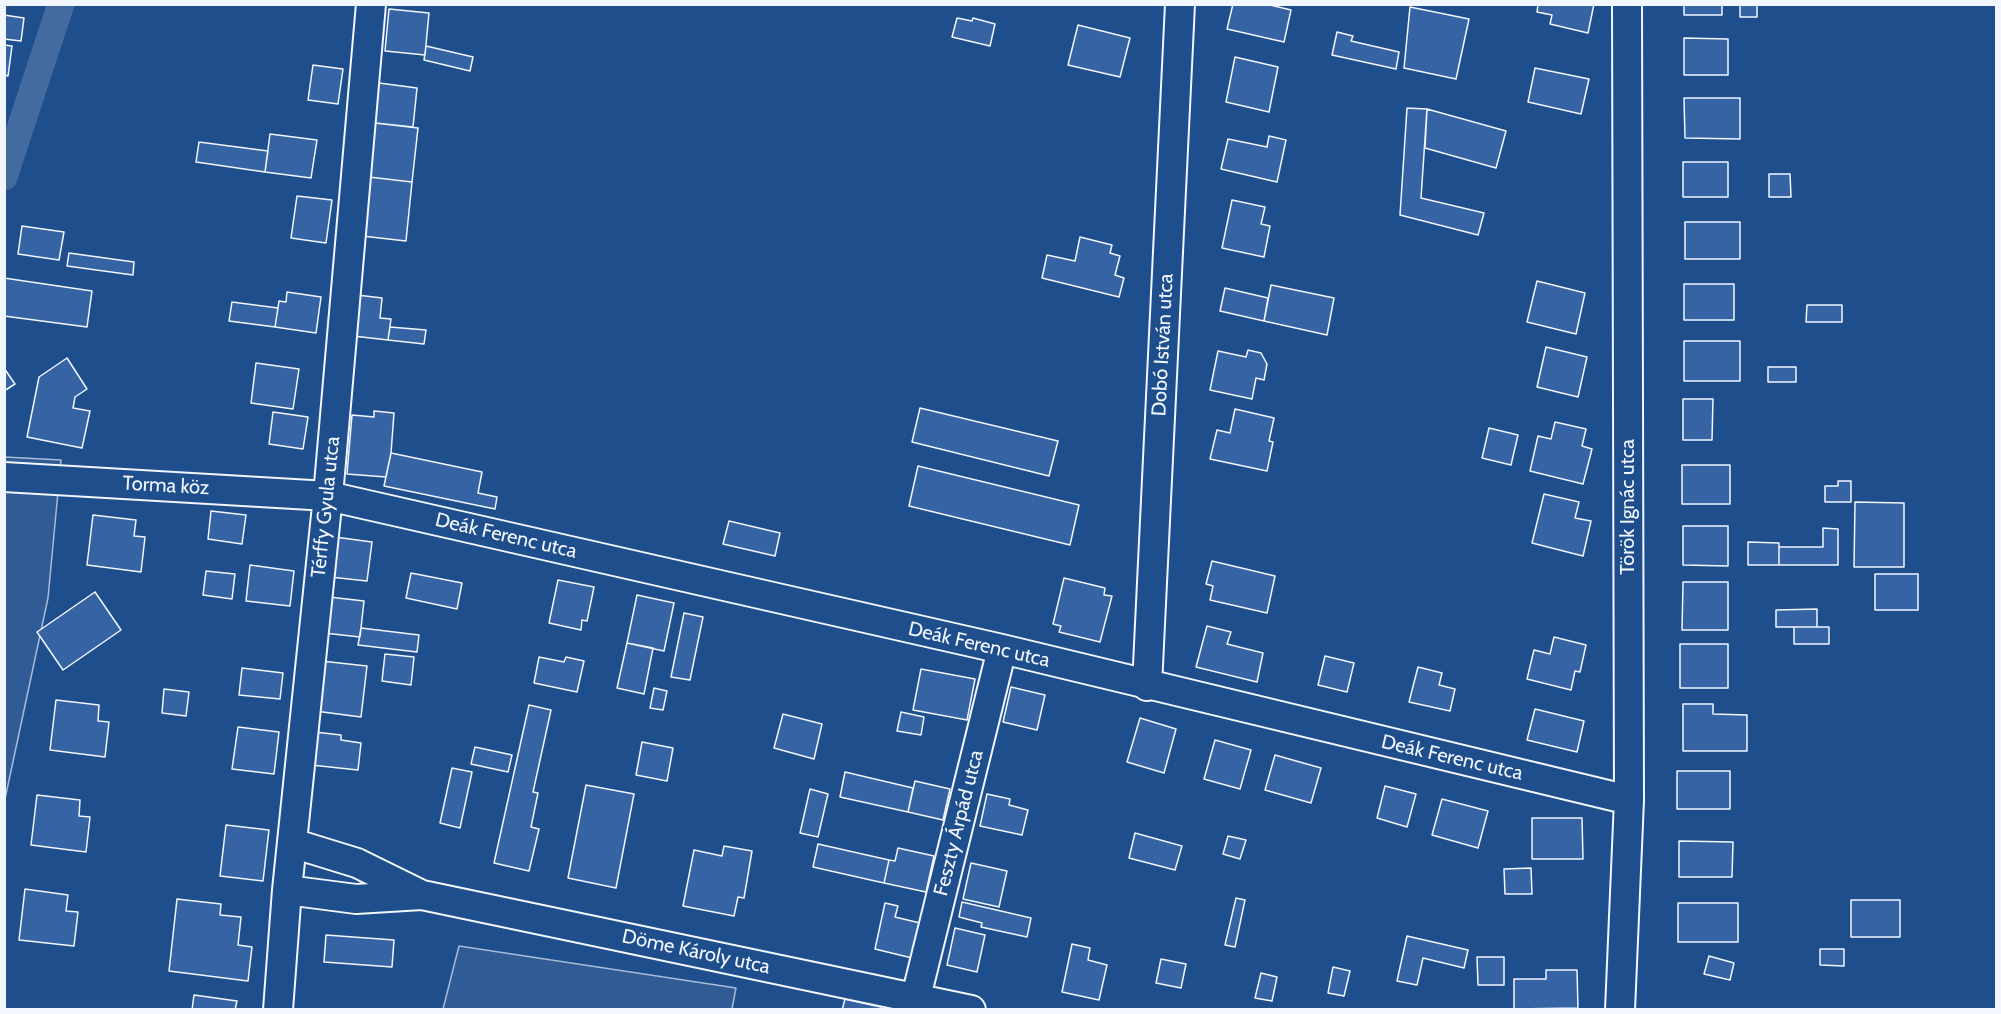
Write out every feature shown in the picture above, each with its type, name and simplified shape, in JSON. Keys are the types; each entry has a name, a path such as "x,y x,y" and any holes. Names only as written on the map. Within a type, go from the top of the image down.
{"street":[{"name":"Térffy Gyula utca","path":"278,1010 287,890 328,496 371,4"},
{"name":"Dobó István utca","path":"1147,686 1180,4"},
{"name":"Török Ignác utca","path":"1620,1010 1629,801 1627,4"},
{"name":"Torma köz","path":"4,477 328,496"},
{"name":"Deák Ferenc utca","path":"328,496 1002,650 1629,801"},
{"name":"Feszty Árpád utca","path":"916,997 1002,650"},
{"name":"Döme Károly utca","path":"292,843 357,863 422,895 971,1010"},
{"name":"Döme Károly utca","path":"287,890 356,899 422,895"}],"shaded area":[{"path":"5,457 61,460 48,598 5,799"},
{"path":"459,946 736,988 732,1009 443,1009"}],"building":[{"path":"1233,4 1266,4 1291,10 1284,42 1227,29"},
{"path":"1538,4 1594,4 1588,33 1550,24 1552,15 1537,12"},
{"path":"1684,4 1722,4 1722,15 1684,15"},
{"path":"1740,4 1757,4 1757,17 1740,17"},
{"path":"1410,7 1469,19 1456,79 1404,68"},
{"path":"389,9 429,13 425,55 385,51"},
{"path":"4,15 24,18 21,41 4,39"},
{"path":"957,18 972,21 973,18 995,24 990,46 952,37"},
{"path":"1078,25 1130,38 1120,77 1068,65"},
{"path":"1337,32 1353,36 1351,41 1399,52 1396,69 1332,55"},
{"path":"1684,38 1728,39 1728,75 1684,75"},
{"path":"4,45 12,46 8,76 4,75"},
{"path":"426,46 473,57 470,71 424,60"},
{"path":"1235,57 1278,67 1269,112 1226,102"},
{"path":"313,65 343,69 338,104 308,100"},
{"path":"1535,68 1589,79 1581,114 1528,102"},
{"path":"379,83 417,88 413,127 375,123"},
{"path":"1684,98 1740,98 1740,139 1685,138"},
{"path":"1407,108 1427,109 1421,198 1484,213 1478,235 1400,215"},
{"path":"1427,109 1506,131 1496,168 1425,148"},
{"path":"375,123 418,128 412,182 369,177"},
{"path":"270,134 317,140 311,178 265,172"},
{"path":"1269,136 1286,140 1277,182 1221,169 1228,139 1267,147"},
{"path":"199,142 268,151 265,172 196,162"},
{"path":"1683,162 1728,162 1728,197 1683,197"},
{"path":"1769,174 1790,174 1791,197 1769,197"},
{"path":"369,177 412,182 406,241 362,236"},
{"path":"297,196 332,200 326,243 291,238"},
{"path":"1232,200 1265,207 1261,224 1270,226 1264,257 1222,248"},
{"path":"1685,222 1740,222 1740,259 1685,259"},
{"path":"22,226 64,232 59,260 18,254"},
{"path":"1080,237 1112,245 1110,253 1120,256 1115,275 1124,278 1119,297 1042,278 1047,255 1075,261"},
{"path":"69,253 134,262 133,275 67,266"},
{"path":"4,278 92,291 87,327 4,316"},
{"path":"1537,281 1585,293 1576,334 1527,322"},
{"path":"1684,284 1734,284 1734,320 1684,320"},
{"path":"1271,285 1334,298 1327,335 1264,321"},
{"path":"1225,288 1268,298 1264,321 1220,311"},
{"path":"287,292 321,297 316,333 275,327 279,301 286,302"},
{"path":"357,295 382,298 380,318 391,319 388,340 353,336"},
{"path":"232,302 278,308 275,327 229,321"},
{"path":"1807,305 1842,305 1842,322 1806,322"},
{"path":"390,327 426,330 424,344 388,340"},
{"path":"1684,341 1740,341 1740,381 1684,381"},
{"path":"1546,347 1587,357 1578,397 1537,387"},
{"path":"1248,350 1261,353 1267,364 1264,380 1256,378 1252,399 1210,390 1218,351 1246,357"},
{"path":"67,358 87,389 75,397 73,408 90,411 82,448 27,437 39,377"},
{"path":"256,363 299,369 293,409 251,403"},
{"path":"1768,367 1796,367 1796,382 1768,382"},
{"path":"4,368 15,384 4,391"},
{"path":"1683,399 1713,399 1712,440 1683,440"},
{"path":"920,408 1058,441 1049,476 912,442"},
{"path":"1235,409 1274,418 1269,441 1273,442 1267,471 1210,459 1217,430 1230,433"},
{"path":"374,411 394,413 391,453 386,477 347,474 352,415 374,417"},
{"path":"273,412 308,417 303,449 269,444"},
{"path":"1555,422 1586,429 1582,446 1592,449 1583,484 1530,471 1538,436 1551,439"},
{"path":"1489,428 1518,435 1511,465 1482,458"},
{"path":"391,453 482,472 478,493 497,497 495,509 384,486"},
{"path":"1682,465 1730,465 1730,504 1682,504"},
{"path":"918,466 1079,505 1070,545 909,506"},
{"path":"1838,481 1851,481 1851,502 1825,502 1825,486 1838,486"},
{"path":"1544,494 1579,502 1575,518 1591,521 1583,556 1532,543"},
{"path":"1855,502 1904,503 1904,567 1854,567"},
{"path":"211,511 246,515 242,544 208,539"},
{"path":"93,515 136,520 134,536 145,537 141,572 87,565"},
{"path":"729,521 780,533 775,556 723,544"},
{"path":"1683,526 1728,526 1728,566 1683,565"},
{"path":"1823,528 1838,529 1838,565 1779,565 1779,547 1823,547"},
{"path":"335,537 372,542 367,581 330,577"},
{"path":"1748,542 1779,543 1779,565 1748,565"},
{"path":"1212,561 1275,576 1267,613 1210,600 1213,586 1206,584"},
{"path":"250,565 294,571 290,606 246,601"},
{"path":"206,571 235,574 232,599 203,595"},
{"path":"411,573 462,583 457,609 406,598"},
{"path":"1875,574 1918,574 1918,610 1875,610"},
{"path":"1064,578 1105,588 1104,595 1112,596 1100,642 1059,632 1061,626 1053,624"},
{"path":"558,580 594,587 587,621 582,620 581,630 549,623"},
{"path":"1683,582 1728,582 1728,630 1682,630"},
{"path":"95,592 121,630 63,670 37,632"},
{"path":"637,595 674,603 664,651 627,643"},
{"path":"329,597 364,601 360,637 324,633"},
{"path":"1817,609 1817,627 1776,627 1776,610"},
{"path":"684,613 703,617 690,680 671,677"},
{"path":"1207,626 1231,632 1227,644 1263,653 1257,682 1196,667"},
{"path":"1794,627 1829,627 1829,644 1794,644"},
{"path":"361,628 419,635 417,652 358,645"},
{"path":"1554,637 1586,645 1580,672 1575,671 1571,690 1527,679 1534,650 1550,654"},
{"path":"627,643 653,648 644,694 617,688"},
{"path":"1680,644 1728,644 1728,688 1680,688"},
{"path":"385,654 414,657 411,685 382,681"},
{"path":"1325,656 1354,663 1347,692 1318,685"},
{"path":"539,657 564,662 566,657 584,661 577,692 534,683"},
{"path":"321,661 367,666 361,717 315,711"},
{"path":"1418,667 1442,673 1439,685 1455,689 1450,711 1409,702"},
{"path":"242,668 283,673 280,699 239,695"},
{"path":"921,669 975,679 967,720 913,710"},
{"path":"1011,687 1045,695 1037,730 1003,722"},
{"path":"654,688 667,691 663,710 650,708"},
{"path":"164,689 189,692 186,716 162,713"},
{"path":"56,700 99,705 98,721 109,722 105,757 50,750"},
{"path":"1683,704 1713,704 1713,714 1747,715 1747,751 1683,751"},
{"path":"529,705 551,710 533,792 538,793 531,827 539,829 529,871 494,863"},
{"path":"1535,709 1584,721 1577,752 1527,740"},
{"path":"901,712 924,717 921,735 897,731"},
{"path":"783,714 822,724 814,759 774,748"},
{"path":"1140,718 1176,729 1164,773 1127,762"},
{"path":"238,727 279,732 274,774 232,769"},
{"path":"315,732 341,735 341,740 361,743 358,770 311,765"},
{"path":"1215,740 1251,750 1240,789 1204,779"},
{"path":"642,742 673,748 667,781 636,775"},
{"path":"475,747 512,755 508,772 471,764"},
{"path":"1275,755 1321,768 1311,803 1265,790"},
{"path":"452,768 472,772 460,828 440,823"},
{"path":"1677,771 1730,771 1730,809 1677,809"},
{"path":"845,772 913,788 908,812 840,797"},
{"path":"915,781 950,789 943,820 908,812"},
{"path":"586,785 634,794 616,888 568,878"},
{"path":"1385,786 1416,794 1407,827 1377,818"},
{"path":"810,789 828,794 818,837 800,833"},
{"path":"987,794 1010,799 1009,805 1028,810 1022,835 980,826"},
{"path":"37,795 80,800 79,816 90,817 86,852 31,845"},
{"path":"1442,799 1488,811 1478,848 1432,835"},
{"path":"1532,818 1582,818 1583,859 1532,859"},
{"path":"226,825 269,830 263,881 220,876"},
{"path":"1135,833 1182,846 1175,870 1129,858"},
{"path":"1228,836 1246,840 1240,859 1223,854"},
{"path":"1679,841 1733,842 1732,877 1679,877"},
{"path":"818,844 889,860 884,883 813,867"},
{"path":"724,846 752,851 744,898 738,897 734,916 683,906 694,850 722,856"},
{"path":"898,848 934,856 926,892 884,883 889,860 895,861"},
{"path":"971,863 1007,871 999,907 963,899"},
{"path":"1531,868 1532,894 1505,894 1504,869"},
{"path":"25,889 68,895 66,911 78,912 74,946 19,940"},
{"path":"1236,898 1245,900 1235,947 1225,945"},
{"path":"177,899 221,904 220,915 241,917 238,945 252,947 248,981 169,971"},
{"path":"1851,900 1900,900 1900,937 1851,937"},
{"path":"962,902 1031,918 1027,937 981,927 982,923 959,917"},
{"path":"885,903 898,906 895,917 920,923 912,958 875,949"},
{"path":"1678,903 1738,903 1738,942 1678,942"},
{"path":"955,928 985,935 977,972 947,965"},
{"path":"326,935 394,940 392,967 324,962"},
{"path":"1407,936 1468,950 1464,968 1423,958 1417,985 1397,981"},
{"path":"1072,944 1090,948 1088,960 1107,965 1099,1000 1062,992"},
{"path":"1820,949 1844,949 1844,966 1820,965"},
{"path":"1709,956 1734,963 1730,980 1704,974"},
{"path":"1477,957 1504,957 1504,985 1478,985"},
{"path":"1161,959 1186,964 1181,988 1156,983"},
{"path":"1333,967 1350,971 1344,996 1328,993"},
{"path":"1546,970 1577,970 1578,1008 1514,1009 1514,979 1546,979"},
{"path":"1261,973 1277,977 1272,1001 1255,998"},
{"path":"194,995 237,1001 235,1010 192,1010"},
{"path":"845,999 881,1007 880,1010 842,1010"}],"waterway":[{"path":"4,177 61,4"}]}
